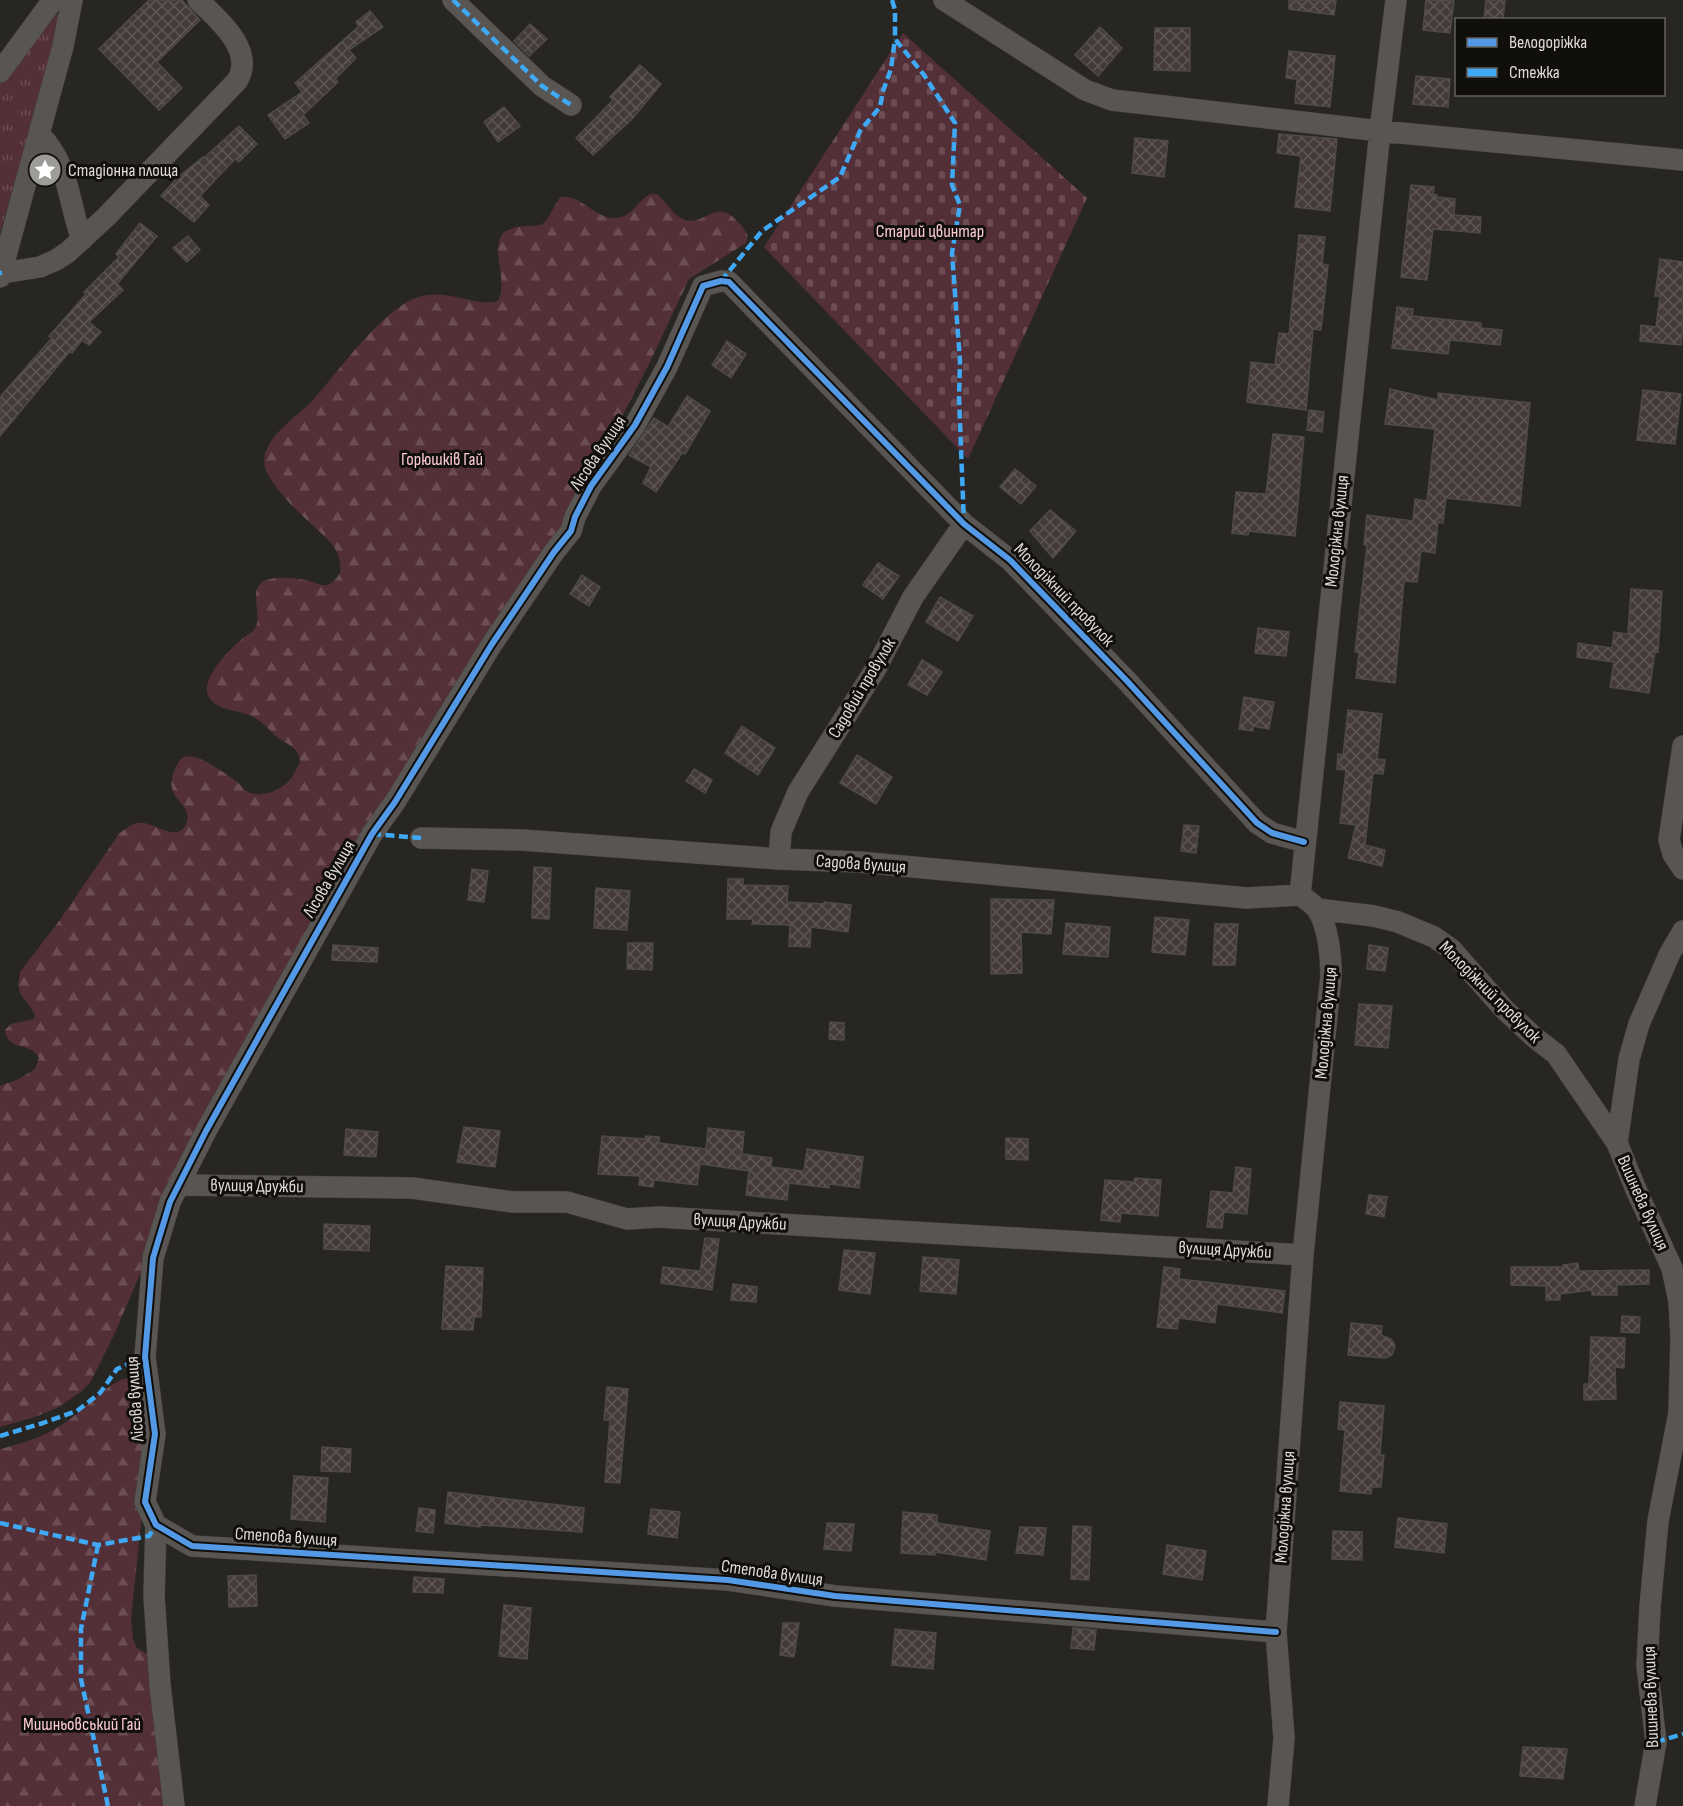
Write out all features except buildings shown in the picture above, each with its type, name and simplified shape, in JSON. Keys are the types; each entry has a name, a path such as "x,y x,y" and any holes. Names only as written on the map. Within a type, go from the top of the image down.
{"street":[{"path":"0,72 53,0"},
{"path":"72,0 63,46 1,275 40,267 56,261 82,240 241,75 243,66 237,45 198,0"},
{"path":"453,0 542,86 571,105"},
{"path":"944,0 1099,97 1123,103 1380,131 1683,160"},
{"name":"Молодіжна вулиця","path":"1300,895 1380,131 1396,0"},
{"path":"39,134 53,148 68,183 82,240"},
{"name":"Лісова вулиця","path":"156,1525 145,1502 155,1434 145,1357 153,1258 170,1202 217,1111 372,834 395,802 492,644 554,552 571,531 575,517 591,486 635,425 667,367 704,286 721,281 729,282"},
{"name":"Молодіжний провулок","path":"729,282 964,524 1010,560 1127,681 1257,823 1272,833 1304,842"},
{"name":"Садовий провулок","path":"779,859 781,832 798,792 875,670 913,597 964,524"},
{"path":"1683,746 1670,840 1674,854 1683,869"},
{"name":"Садова вулиця","path":"421,838 522,840 779,859 859,862 1247,898 1300,895"},
{"path":"1300,895 1317,909"},
{"name":"Молодіжна вулиця","path":"1278,1806 1284,1738 1276,1632 1303,1255 1331,975 1330,947 1317,909"},
{"name":"Молодіжний провулок","path":"1317,909 1398,921 1451,949 1504,1009 1556,1054 1617,1143"},
{"name":"Вишнева вулиця","path":"1645,1806 1656,1742 1648,1674 1650,1607 1660,1504 1679,1413 1682,1338 1679,1301 1672,1268 1617,1143 1629,1059 1639,1024 1670,953 1683,931"},
{"name":"вулиця Дружби","path":"179,1185 412,1188 513,1202 567,1202 627,1219 659,1217 1303,1255"},
{"path":"156,1525 154,1595 160,1685 174,1806"},
{"name":"Степова вулиця","path":"156,1525 192,1546 728,1580 835,1596 1276,1632"}],"green space":[{"path":"57,14 60,17 43,85 0,233 0,83 41,27 52,15"},
{"name":"Старий цвинтар","path":"903,33 1087,198 968,459 764,247"},
{"name":"Горюшків Гай","path":"650,194 657,194 685,220 692,221 716,212 729,215 746,232 748,236 746,243 689,279 649,364 578,502 350,852 273,994 152,1246 114,1335 91,1381 82,1391 59,1407 0,1427 0,1086 19,1079 35,1069 39,1058 30,1049 10,1042 5,1030 11,1024 34,1019 35,1014 20,993 18,985 20,972 57,924 119,834 137,823 149,824 174,832 184,828 187,814 172,786 172,778 182,758 190,756 204,761 254,794 265,794 282,787 289,781 300,761 299,755 290,745 258,720 216,704 208,695 207,688 218,664 253,631 258,619 256,597 259,585 268,579 284,578 327,585 340,573 339,556 331,543 297,511 268,474 264,460 269,445 280,431 313,400 373,330 400,307 413,299 436,294 479,302 498,301 501,284 498,247 504,232 516,227 541,225 546,221 560,197 576,199 597,213 613,218 629,213"},
{"name":"Мишньовський Гай","path":"130,1377 135,1378 146,1387 144,1494 131,1619 133,1639 137,1648 149,1655 180,1806 0,1806 0,1449 53,1430 113,1384"}],"marked path":[{"path":"453,0 542,86 571,105"},
{"path":"892,0 895,10 895,39 924,75 955,123 952,185 960,205 952,253 960,361 959,397 964,524"},
{"path":"721,281 762,231 840,177 860,131 880,107 891,69 895,39"},
{"path":"372,834 421,838"},
{"path":"0,1436 77,1411 100,1393 117,1369 145,1357"},
{"path":"0,1523 98,1545 149,1536 156,1525"},
{"path":"98,1545 81,1629 81,1679 108,1806"},
{"path":"1656,1742 1683,1734"}],"cycle path":[{"path":"1276,1632 835,1596 728,1580 192,1546 156,1525 145,1502 155,1434 145,1357 153,1258 170,1202 206,1131 372,834 395,802 492,644 554,552 571,531 575,517 591,486 635,425 667,367 703,286 721,281 729,282 964,524 1010,560 1127,681 1257,823 1272,833 1304,842"}],"place":[{"name":"Стадіонна площа","path":"45,170"}]}
